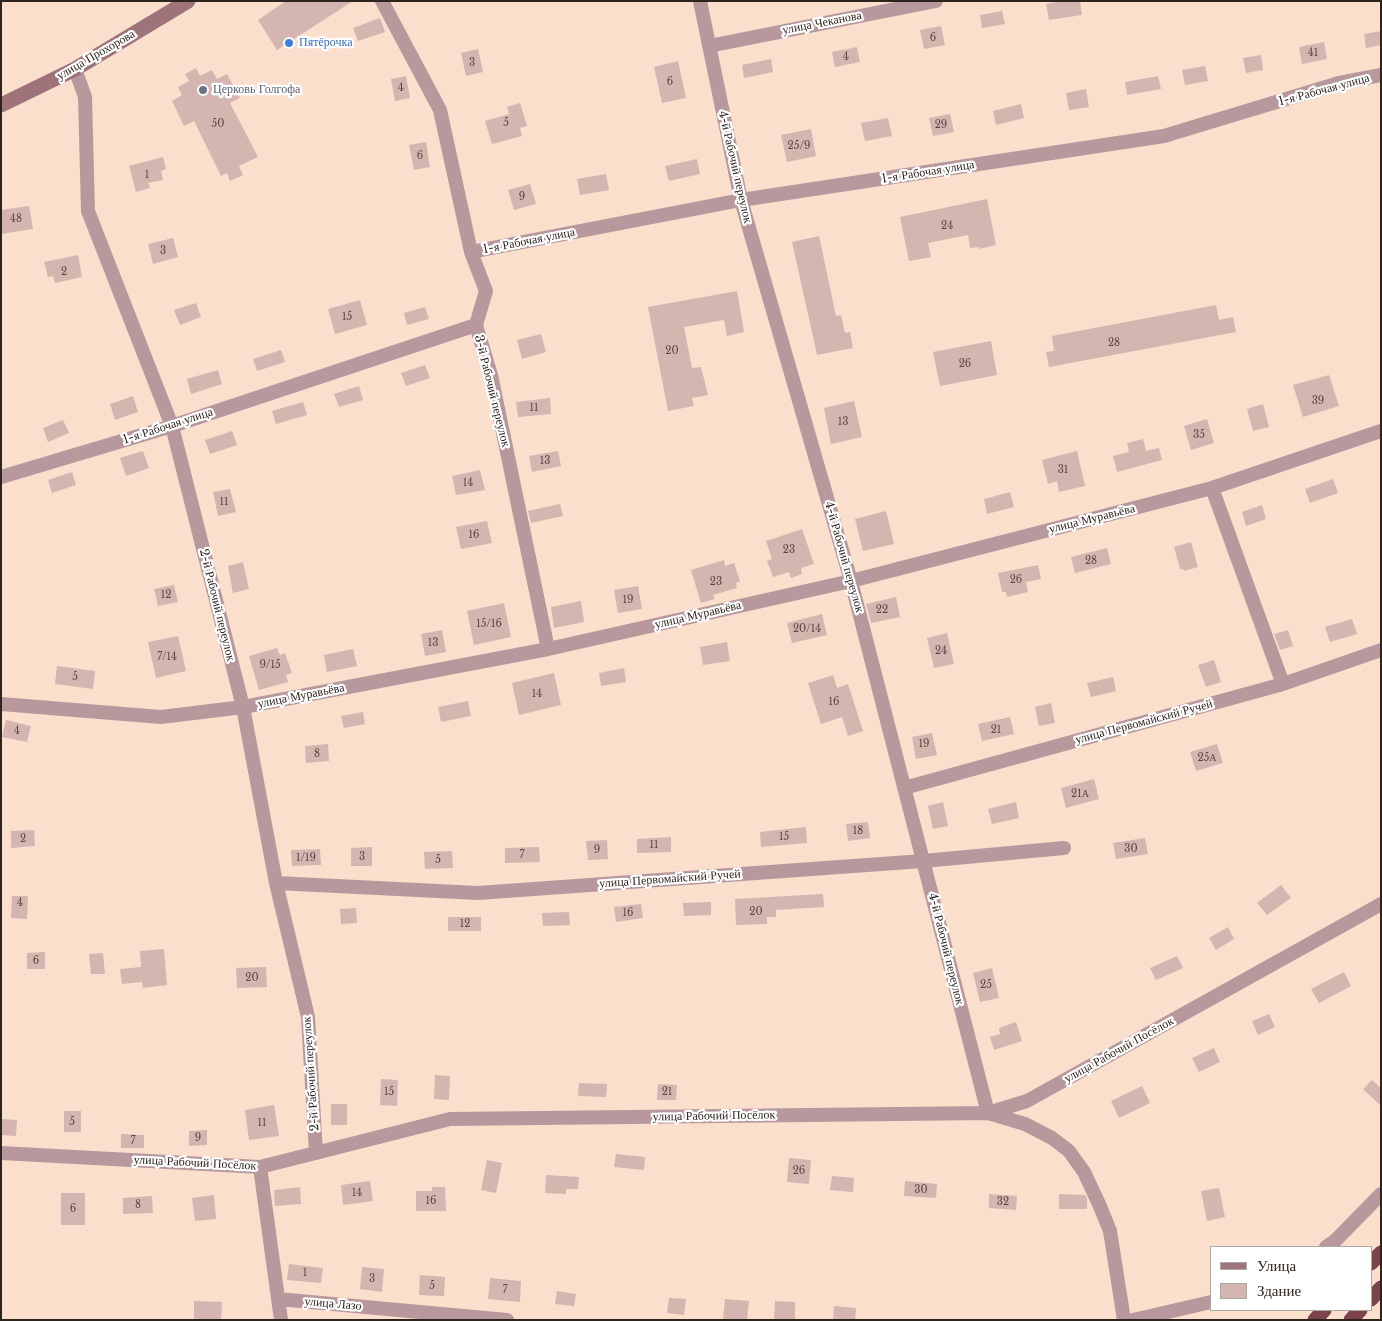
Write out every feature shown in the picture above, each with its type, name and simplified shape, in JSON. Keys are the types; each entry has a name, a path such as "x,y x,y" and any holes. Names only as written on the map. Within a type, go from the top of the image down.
{"highway":[{"path":"1372,1262 1381,1253"},
{"path":"1372,1298 1381,1288"}],"street":[{"name":"улица Прохорова","path":"1,105 75,70 188,1"},
{"name":"3-й Рабочий переулок","path":"382,1 440,110 471,252 486,291 476,326 490,375 548,649"},
{"name":"4-й Рабочий переулок","path":"700,1 741,200 851,581 988,1113"},
{"name":"улица Чеканова","path":"709,46 936,1"},
{"name":"2-й Рабочий переулок","path":"75,70 85,97 88,211 172,426 243,706 276,883 308,1017 316,1153"},
{"name":"1-я Рабочая улица","path":"471,252 741,200 1164,136 1338,83 1381,75"},
{"name":"1-я Рабочая улица","path":"1,478 172,426 476,326"},
{"name":"улица Муравьёва","path":"1,704 161,717 243,706 548,649 851,581 1212,488 1381,431"},
{"path":"1212,488 1283,684"},
{"name":"улица Первомайский Ручей","path":"904,788 1283,684 1381,650"},
{"name":"улица Первомайский Ручей","path":"276,883 478,893 923,861 1064,848"},
{"name":"улица Рабочий Посёлок","path":"1,1153 260,1167 450,1119 988,1113 1027,1101 1381,904"},
{"path":"988,1113 1025,1124 1052,1138 1068,1151 1084,1172 1110,1231 1124,1320"},
{"path":"260,1167 281,1320"},
{"path":"1327,1246 1336,1240 1381,1194"},
{"name":"улица Лазо","path":"278,1299 507,1320"},
{"path":"1133,1320 1210,1302"}],"building":[{"name":"Пятёрочка","path":"286,1 353,1 277,50 258,20"},
{"path":"1062,1 1080,1 1082,15 1049,20 1046,4"},
{"path":"1002,11 1005,24 982,28 980,15"},
{"path":"380,18 385,32 358,41 353,28"},
{"path":"941,26 945,45 924,49 920,30"},
{"path":"1381,31 1381,45 1366,48 1364,34"},
{"path":"1324,42 1327,59 1302,64 1299,47"},
{"path":"857,47 860,62 835,67 832,52"},
{"path":"478,49 483,72 466,76 461,53"},
{"path":"1261,55 1263,70 1246,73 1243,58"},
{"path":"771,59 773,72 744,78 742,65"},
{"path":"678,61 686,98 662,103 654,67"},
{"path":"1205,66 1208,81 1185,85 1182,70"},
{"path":"196,68 200,76 212,70 217,79 227,74 240,98 230,103 258,157 239,166 243,175 230,181 227,173 221,176 194,121 184,126 172,101 182,95 178,87 189,81 185,74"},
{"path":"406,76 410,98 395,101 391,79"},
{"path":"1158,76 1161,89 1127,95 1125,82"},
{"path":"1086,89 1089,107 1069,110 1066,93"},
{"path":"520,103 527,126 520,128 522,136 492,144 485,121 509,114 507,107"},
{"path":"1021,104 1024,118 996,125 993,111"},
{"path":"950,114 954,132 933,136 929,118"},
{"path":"888,118 892,136 865,141 861,123"},
{"path":"811,129 816,156 787,162 781,135"},
{"path":"426,142 430,167 414,170 409,145"},
{"path":"163,157 166,169 161,171 163,180 148,183 150,188 136,192 129,166"},
{"path":"697,159 700,174 669,181 665,166"},
{"path":"606,174 609,190 580,195 577,179"},
{"path":"530,184 536,204 514,210 508,190"},
{"path":"987,199 996,245 979,249 979,247 970,248 968,235 928,243 931,257 909,261 900,217"},
{"path":"29,206 33,229 1,234 1,210"},
{"path":"819,236 836,316 841,315 845,333 850,332 853,348 817,355 792,242"},
{"path":"173,238 178,257 153,264 148,244"},
{"path":"78,255 82,277 55,283 53,276 48,277 44,262"},
{"path":"737,291 744,332 727,336 724,320 684,327 692,368 701,367 708,395 692,398 694,406 668,411 648,307"},
{"path":"360,300 367,325 335,334 328,309"},
{"path":"196,303 201,317 180,325 174,310"},
{"path":"1216,305 1219,320 1233,317 1236,332 1049,367 1046,352 1054,351 1052,336"},
{"path":"425,307 429,319 407,325 404,313"},
{"path":"541,334 546,352 522,359 517,340"},
{"path":"991,341 997,375 940,386 933,352"},
{"path":"281,350 285,362 257,371 253,359"},
{"path":"425,365 430,378 406,386 401,373"},
{"path":"218,370 222,384 191,394 187,379"},
{"path":"1329,375 1339,406 1303,417 1293,385"},
{"path":"359,386 363,400 339,407 334,394"},
{"path":"133,396 138,412 115,420 110,404"},
{"path":"550,398 551,414 518,417 516,402"},
{"path":"854,401 862,437 831,444 824,408"},
{"path":"303,402 307,415 276,424 272,411"},
{"path":"1263,404 1269,427 1253,431 1247,409"},
{"path":"1207,419 1214,443 1191,450 1184,426"},
{"path":"63,420 69,433 48,442 43,428"},
{"path":"232,431 237,445 210,454 205,440"},
{"path":"1143,439 1146,451 1159,448 1162,460 1117,472 1113,456 1129,452 1127,443"},
{"path":"143,451 149,468 126,476 120,458"},
{"path":"558,451 561,466 532,472 529,456"},
{"path":"1077,451 1085,486 1059,492 1057,481 1048,484 1042,460"},
{"path":"480,470 485,490 456,495 452,476"},
{"path":"72,472 76,485 52,493 48,480"},
{"path":"1333,479 1338,493 1310,503 1305,489"},
{"path":"230,489 236,512 218,516 213,492"},
{"path":"1010,492 1014,507 987,514 984,499"},
{"path":"560,504 563,516 531,523 528,511"},
{"path":"1262,505 1266,519 1246,526 1242,512"},
{"path":"886,511 894,544 863,551 855,519"},
{"path":"487,521 492,543 461,549 456,527"},
{"path":"802,529 814,564 801,568 802,574 791,578 789,572 773,577 767,561 772,559 766,541"},
{"path":"1191,542 1198,567 1184,571 1180,569 1174,547"},
{"path":"1107,548 1111,564 1075,573 1071,557"},
{"path":"724,560 725,566 734,563 740,581 736,583 737,588 713,595 715,599 701,603 691,570"},
{"path":"243,562 249,589 233,593 228,566"},
{"path":"1038,565 1041,579 1026,582 1028,592 1007,597 1006,592 1002,592 998,573"},
{"path":"174,585 178,602 158,606 154,589"},
{"path":"638,586 642,609 618,613 614,590"},
{"path":"896,597 900,617 871,623 866,604"},
{"path":"581,601 584,622 554,628 551,607"},
{"path":"504,603 511,637 474,645 467,611"},
{"path":"822,614 827,635 792,643 787,623"},
{"path":"1352,619 1357,634 1330,642 1325,627"},
{"path":"442,630 446,652 425,656 421,634"},
{"path":"1288,630 1293,646 1280,650 1274,634"},
{"path":"947,633 954,664 934,668 927,638"},
{"path":"178,636 186,671 156,678 148,642"},
{"path":"727,642 730,661 703,665 700,647"},
{"path":"277,648 280,655 285,653 292,673 286,675 288,682 259,690 249,656"},
{"path":"353,649 357,666 327,672 324,655"},
{"path":"1214,660 1221,682 1206,687 1198,665"},
{"path":"57,666 95,671 93,689 55,684"},
{"path":"624,668 626,682 601,686 599,673"},
{"path":"554,673 561,705 519,715 512,683"},
{"path":"833,675 837,688 848,684 863,731 848,736 842,717 821,724 808,683"},
{"path":"1113,677 1116,691 1091,697 1087,683"},
{"path":"468,701 471,716 441,722 438,707"},
{"path":"1051,703 1055,723 1039,726 1035,707"},
{"path":"363,712 365,724 344,728 341,716"},
{"path":"1010,717 1014,734 982,741 978,724"},
{"path":"6,720 31,726 27,742 2,737"},
{"path":"932,733 937,755 916,759 912,737"},
{"path":"328,744 329,761 306,763 305,746"},
{"path":"1217,744 1223,763 1196,771 1190,752"},
{"path":"1094,779 1099,799 1066,808 1061,788"},
{"path":"943,802 948,826 933,829 928,806"},
{"path":"1016,802 1019,818 992,824 988,809"},
{"path":"868,822 870,838 848,841 846,824"},
{"path":"806,827 807,843 761,847 760,832"},
{"path":"34,830 35,846 11,848 11,831"},
{"path":"671,837 671,852 637,853 637,839"},
{"path":"1145,838 1148,854 1116,859 1113,843"},
{"path":"607,840 608,859 588,860 586,841"},
{"path":"372,847 372,866 351,866 351,848"},
{"path":"539,847 540,862 505,863 505,848"},
{"path":"320,849 321,865 292,866 291,850"},
{"path":"452,851 453,868 425,869 424,852"},
{"path":"1281,885 1291,898 1267,915 1257,903"},
{"path":"823,894 824,907 776,910 776,917 767,917 767,924 736,925 735,899"},
{"path":"12,896 28,896 27,919 11,918"},
{"path":"711,902 711,915 684,916 683,903"},
{"path":"641,904 643,918 616,922 614,907"},
{"path":"356,908 357,923 341,924 340,909"},
{"path":"569,912 570,925 543,926 542,913"},
{"path":"448,917 481,917 481,931 448,931"},
{"path":"1228,927 1234,939 1216,950 1209,938"},
{"path":"164,949 167,985 143,988 142,982 122,984 120,969 141,967 140,951"},
{"path":"45,952 45,969 27,969 27,953"},
{"path":"103,953 105,974 91,974 89,954"},
{"path":"1177,956 1183,968 1156,980 1150,968"},
{"path":"266,967 267,987 237,988 236,968"},
{"path":"992,968 999,998 980,1002 973,973"},
{"path":"1344,972 1351,986 1319,1003 1311,989"},
{"path":"1269,1014 1275,1027 1258,1035 1252,1021"},
{"path":"1016,1022 1022,1041 994,1050 990,1037 1000,1034 999,1028"},
{"path":"1214,1048 1220,1062 1199,1072 1192,1058"},
{"path":"435,1075 450,1076 449,1100 434,1099"},
{"path":"381,1079 398,1080 397,1106 380,1105"},
{"path":"1372,1080 1381,1088 1381,1106 1363,1089"},
{"path":"579,1083 607,1084 606,1097 578,1096"},
{"path":"658,1084 677,1085 676,1100 657,1100"},
{"path":"1142,1086 1150,1103 1119,1118 1111,1101"},
{"path":"331,1104 347,1104 347,1125 331,1125"},
{"path":"274,1105 279,1136 249,1140 245,1110"},
{"path":"64,1111 81,1111 81,1132 64,1132"},
{"path":"1,1119 17,1120 16,1136 1,1135"},
{"path":"207,1130 207,1145 189,1146 189,1131"},
{"path":"121,1134 144,1135 144,1148 121,1148"},
{"path":"616,1154 645,1157 644,1170 614,1167"},
{"path":"789,1158 811,1160 809,1184 787,1182"},
{"path":"487,1160 502,1163 496,1193 481,1190"},
{"path":"546,1175 579,1177 578,1189 566,1189 566,1194 545,1193"},
{"path":"832,1176 854,1178 853,1192 830,1190"},
{"path":"370,1181 373,1201 343,1205 341,1185"},
{"path":"905,1181 937,1184 936,1198 904,1196"},
{"path":"300,1187 301,1204 275,1206 274,1190"},
{"path":"432,1187 445,1187 446,1211 416,1211 416,1191 432,1191"},
{"path":"1219,1188 1225,1217 1207,1221 1201,1191"},
{"path":"61,1193 85,1193 85,1225 61,1225"},
{"path":"989,1194 1017,1196 1016,1210 989,1208"},
{"path":"1059,1194 1085,1195 1087,1209 1059,1209"},
{"path":"214,1195 216,1219 195,1221 192,1198"},
{"path":"152,1196 153,1213 123,1214 123,1198"},
{"path":"289,1264 323,1268 321,1283 287,1280"},
{"path":"362,1267 384,1269 382,1292 360,1289"},
{"path":"420,1275 445,1277 444,1296 419,1295"},
{"path":"490,1278 521,1281 520,1302 488,1299"},
{"path":"557,1291 576,1294 574,1306 555,1304"},
{"path":"669,1298 686,1299 684,1315 667,1313"},
{"path":"725,1299 749,1301 747,1320 723,1320"},
{"path":"194,1301 222,1302 221,1320 194,1320"},
{"path":"775,1301 795,1302 795,1320 774,1320"},
{"path":"834,1306 856,1308 855,1320 833,1320"}],"place":[{"name":"Пятёрочка","path":"289,43"},
{"name":"Церковь Голгофа","path":"203,90"}]}
